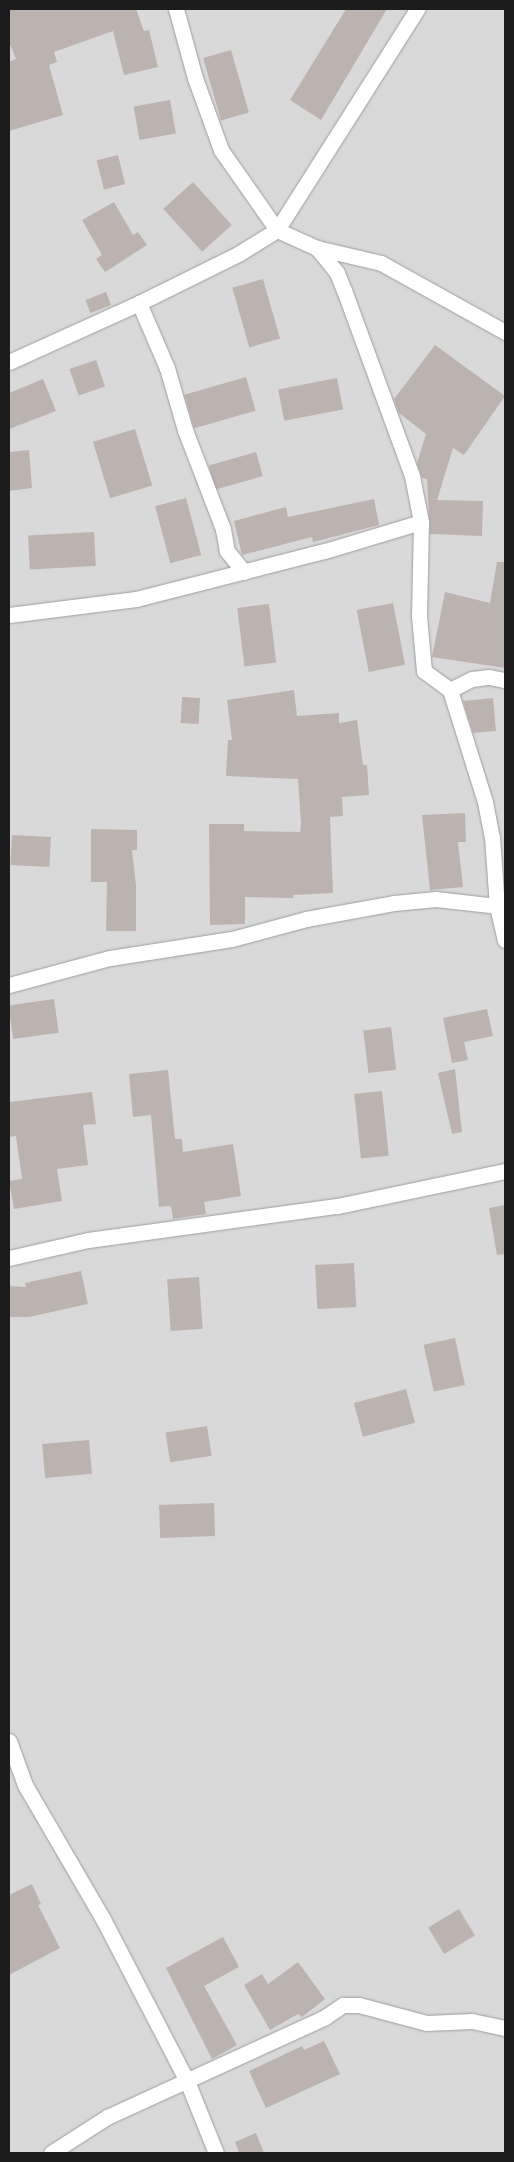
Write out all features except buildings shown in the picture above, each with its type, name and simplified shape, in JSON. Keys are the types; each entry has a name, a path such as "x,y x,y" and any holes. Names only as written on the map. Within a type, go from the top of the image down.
{"street":[{"path":"176,9 195,78 221,150 277,230 317,248 382,263 505,332"},
{"path":"9,362 238,254 277,230 417,9"},
{"path":"317,248 337,273 406,458 421,522 419,616 424,671 438,684 450,690 489,820 497,906 505,940"},
{"path":"139,302 167,368 188,438 223,529 227,551 244,572"},
{"path":"9,615 136,599 244,572 421,522"},
{"path":"450,690 472,679 489,677 505,680"},
{"path":"9,986 110,958 232,939 306,919 384,905 436,899 497,906"},
{"path":"9,1258 88,1240 337,1206 505,1171"},
{"path":"9,1741 25,1785 103,1919 187,2081 216,2153"},
{"path":"52,2153 107,2117 325,2017 343,2005 359,2006 426,2024 472,2021 505,2028"}],"shaded area":[{"path":"9,9 505,9 505,2153 9,2153"}]}
